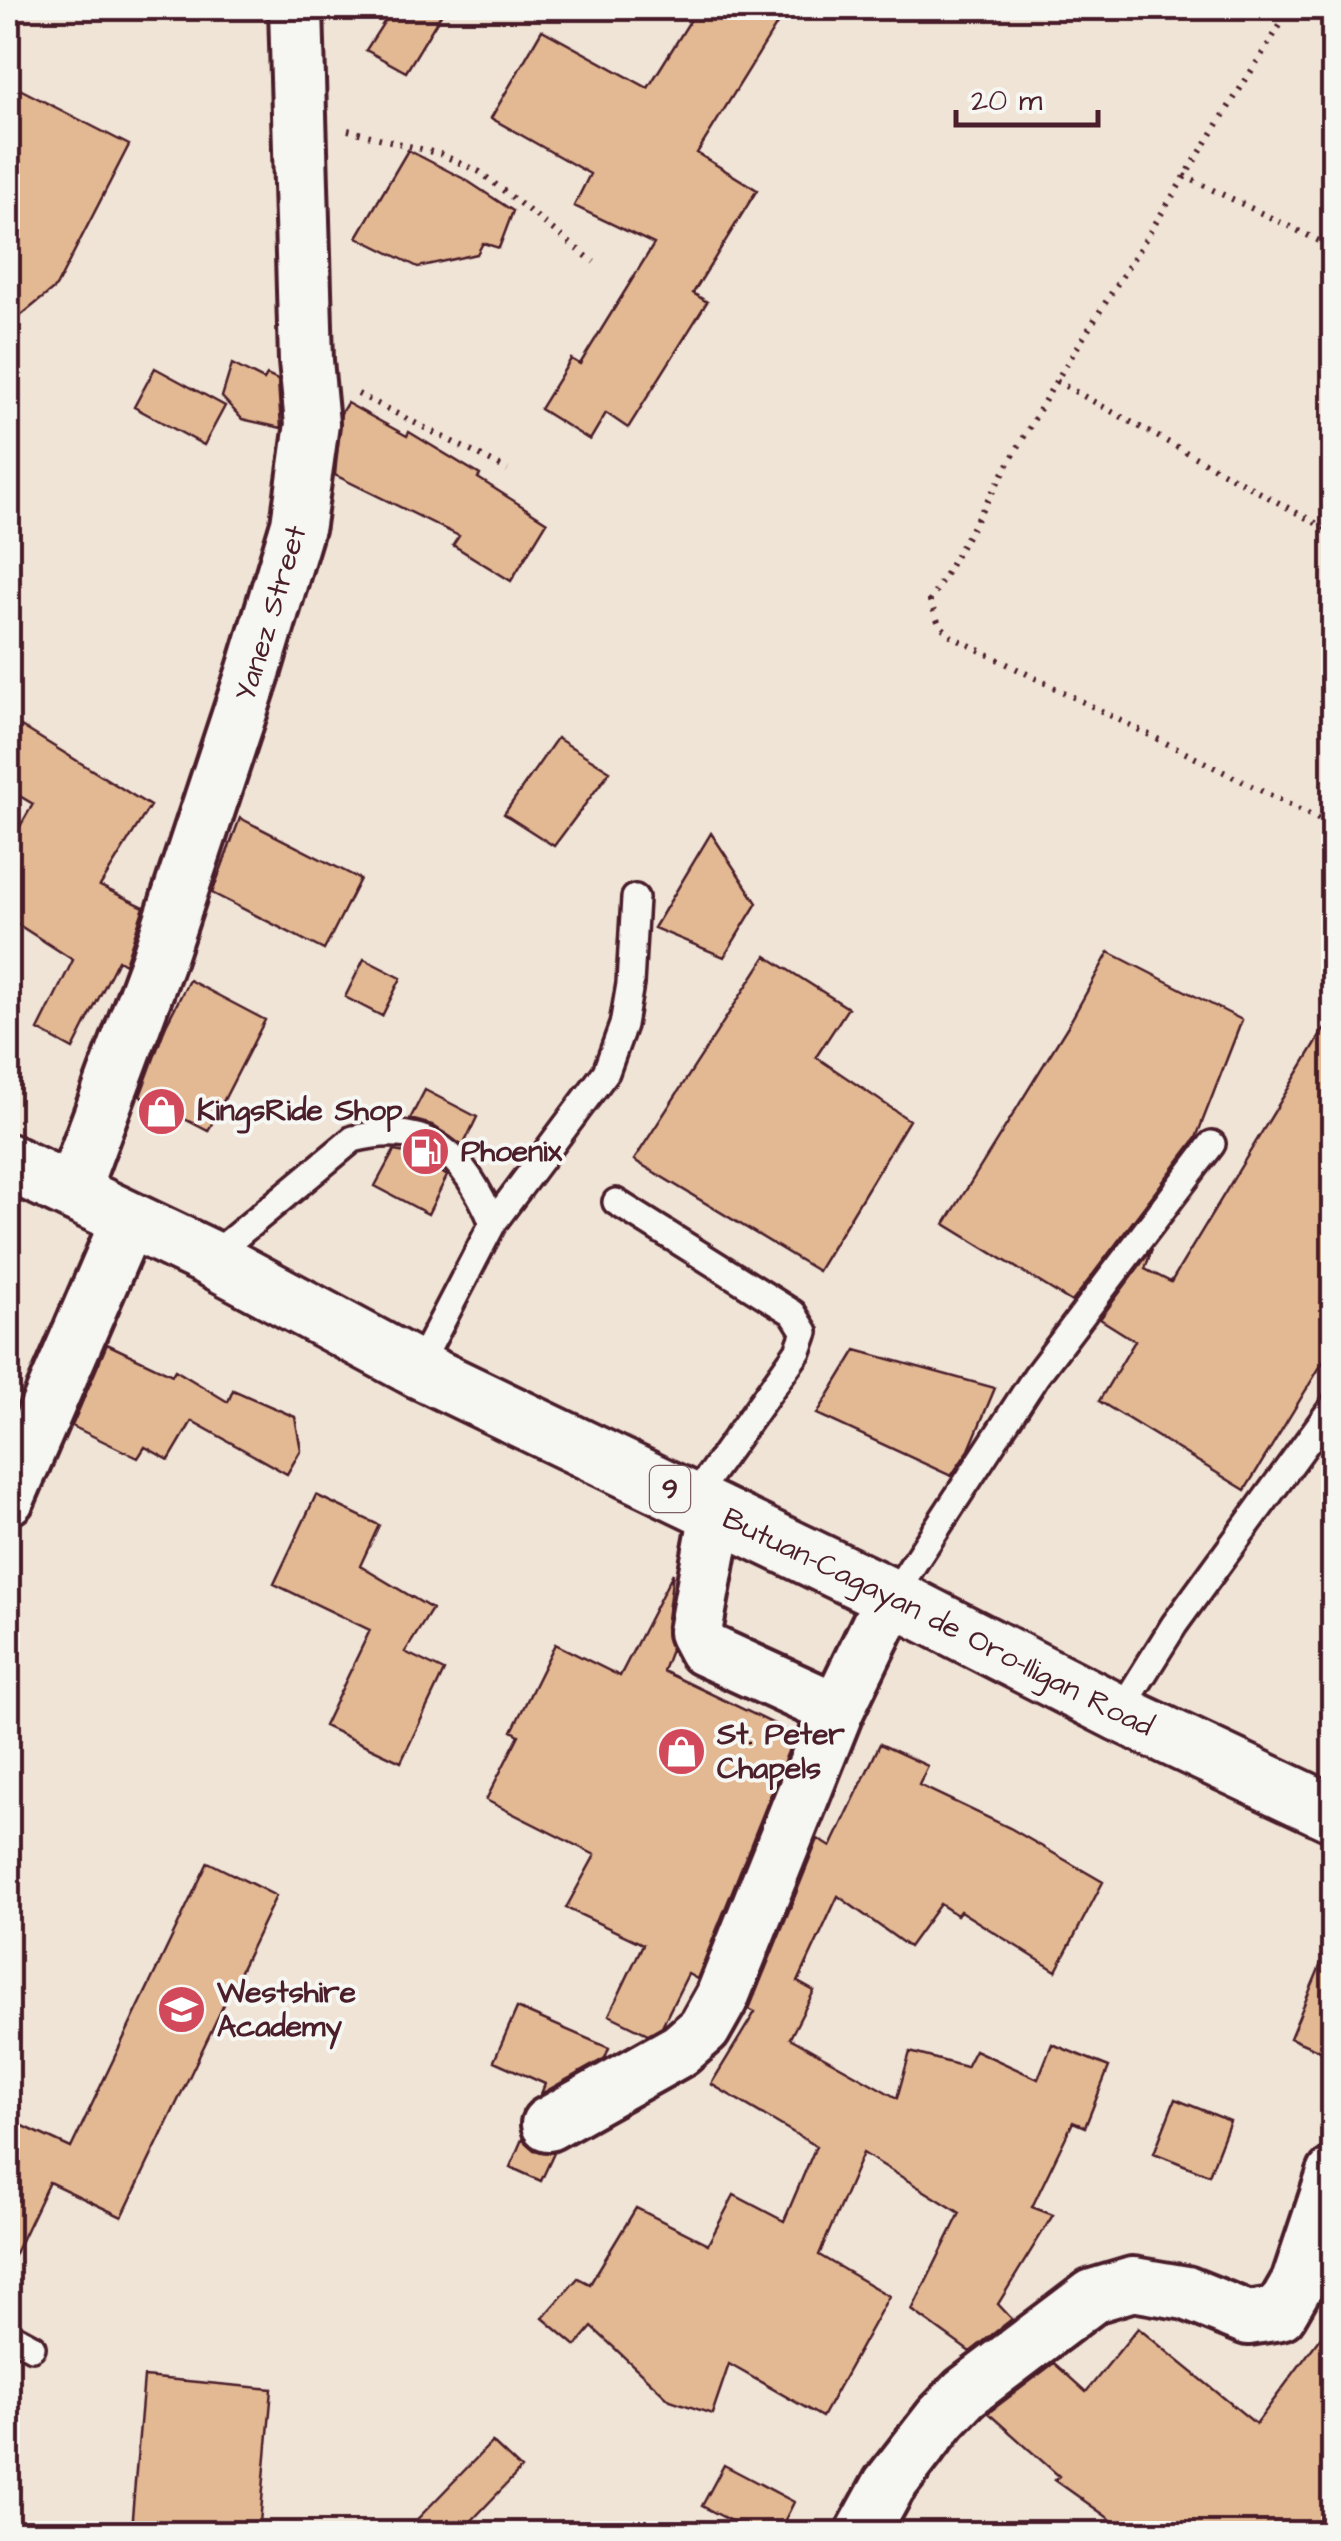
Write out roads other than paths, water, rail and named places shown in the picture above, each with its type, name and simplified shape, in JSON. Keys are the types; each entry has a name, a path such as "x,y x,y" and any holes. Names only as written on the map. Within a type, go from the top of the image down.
{"highway":[{"name":"Butuan-Cagayan de Oro-Iligan Road","path":"8,1162 210,1258 417,1368 892,1597 1119,1713 1334,1814"}],"street":[{"name":"Yanez Street","path":"72,1192 158,960 298,524 312,424 306,361 296,8"},
{"path":"8,1498 128,1220"},
{"path":"704,1506 695,1632 704,1649 836,1710"},
{"path":"548,2124 680,2050 704,2029 722,1997 836,1710 892,1597"},
{"path":"862,2534 889,2485 940,2418 965,2393 1093,2296 1133,2284 1186,2293 1248,2318 1280,2313 1298,2282 1334,2174"}],"lane":[{"path":"417,1368 494,1223 606,1072 623,1026 630,984 635,898"},
{"path":"210,1258 353,1139 372,1134 412,1135 449,1152 477,1185 494,1223"},
{"path":"892,1597 1047,1360 1212,1144"},
{"path":"616,1202 793,1313 805,1332 798,1351 704,1506"},
{"path":"1119,1713 1174,1626 1334,1404"},
{"path":"8,2334 32,2347"}],"place":[{"name":"KingsRide Shop","path":"162,1111"},
{"name":"Phoenix","path":"426,1152"},
{"name":"St. Peter Chapels","path":"682,1752"},
{"name":"Westshire Academy","path":"182,2010"}]}
